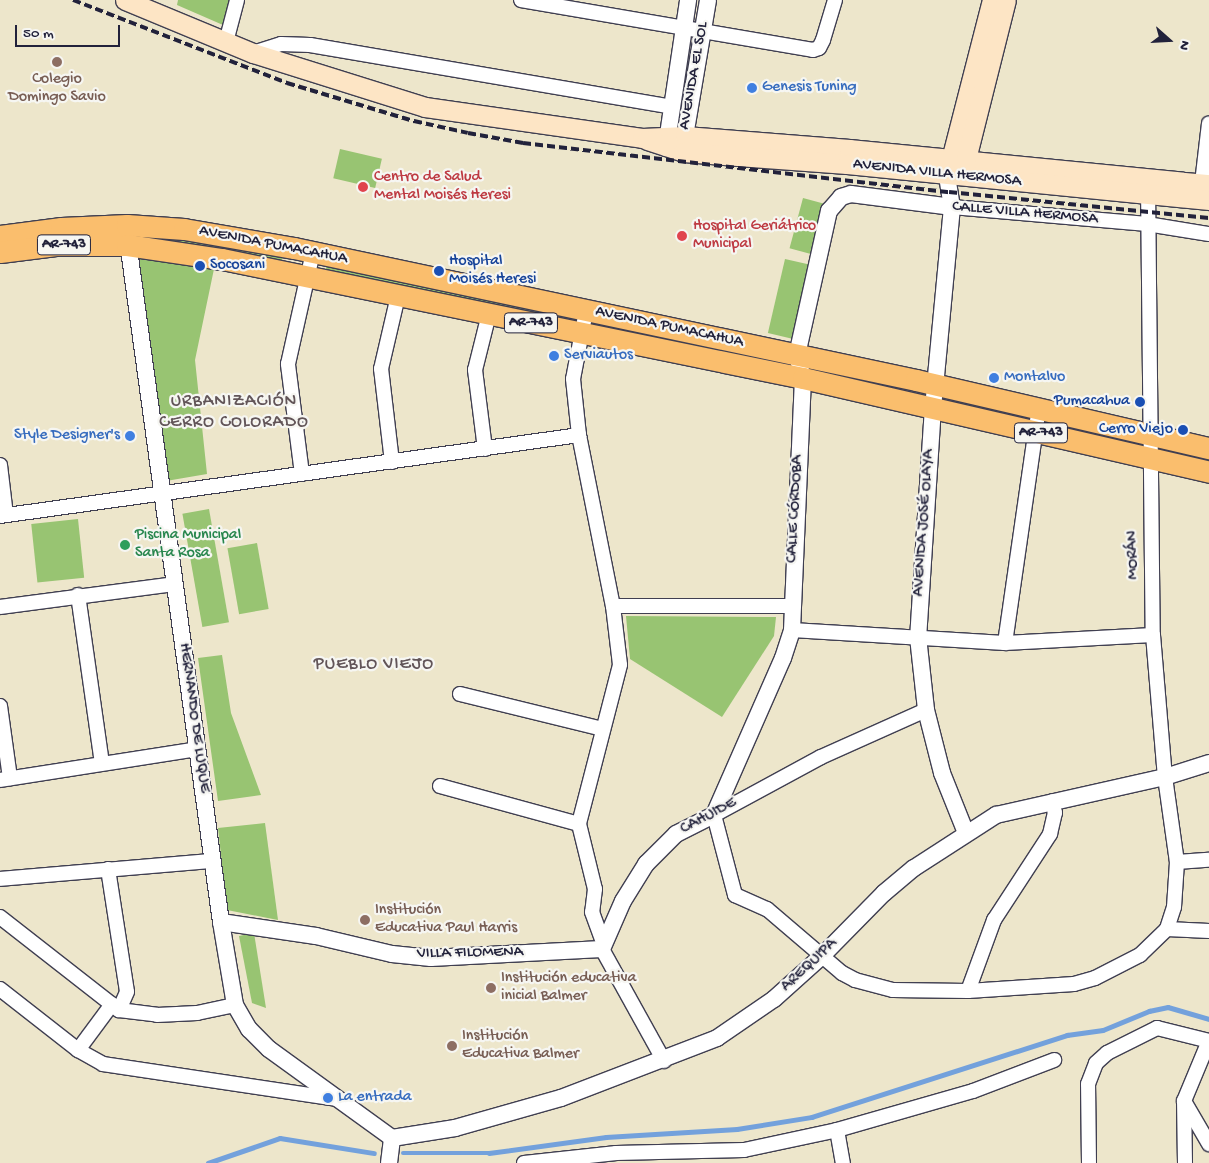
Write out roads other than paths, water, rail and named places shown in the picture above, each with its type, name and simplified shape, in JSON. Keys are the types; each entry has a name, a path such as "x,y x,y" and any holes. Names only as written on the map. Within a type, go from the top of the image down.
{"main road":[{"name":"AVENIDA VILLA HERMOSA","path":"125,0 253,53 425,106 675,143 1148,186 1207,189"},
{"name":"AVENIDA JOSÉ OLAYA","path":"988,42 992,0"},
{"name":"AVENIDA JOSÉ OLAYA","path":"956,168 988,42 1006,0"},
{"name":"AR-743","path":"0,236 61,228 127,235"},
{"name":"AVENIDA PUMACAHUA","path":"127,235 194,231 313,252 935,384 1209,448"},
{"name":"AVENIDA PUMACAHUA","path":"127,235 398,296 802,378 1209,472"},
{"name":"AR-743","path":"0,252 127,235"},
{"path":"647,348 652,324"}],"street":[{"path":"226,42 237,0"},
{"name":"AVENIDA EL SOL","path":"675,143 671,108 688,0"},
{"name":"AVENIDA EL SOL","path":"675,143 708,0"},
{"path":"528,1 813,50 819,48 835,0"},
{"path":"253,53 282,44 310,45 671,108"},
{"path":"1207,189 1209,123"},
{"name":"AVENIDA JOSÉ OLAYA","path":"956,168 933,407 918,637 926,710 942,773 966,833"},
{"name":"MORÁN","path":"1148,186 1153,635 1165,777 1177,862 1174,907 1167,930"},
{"name":"CALLE VILLA HERMOSA","path":"840,197 851,194 952,208 1147,224 1209,234"},
{"name":"CALLE CÓRDOBA","path":"714,815 783,658 792,630 791,606 802,378 797,355 829,211 840,197"},
{"name":"HERNANDO DE LUQUE","path":"127,235 212,861 236,1005 249,1029 269,1049 392,1138"},
{"path":"302,474 288,364 313,252"},
{"path":"392,462 381,369 398,296"},
{"path":"586,311 574,379 579,436 613,606 620,665 579,824 595,890 592,912 603,947 664,1061"},
{"path":"485,448 475,370 489,314"},
{"path":"1005,643 1038,408"},
{"path":"0,465 3,516 579,436"},
{"path":"0,607 78,595 174,584"},
{"path":"78,595 102,764"},
{"path":"613,606 791,606"},
{"path":"792,630 1005,643 1153,635"},
{"path":"460,694 603,728"},
{"path":"0,706 5,779 197,748"},
{"name":"CAHUIDE","path":"603,947 623,901 646,864 676,834 822,757 926,710"},
{"name":"AREQUIPA","path":"392,1138 455,1128 560,1098 664,1061 717,1038 774,999 822,956 884,893 966,833 996,816 1052,801 1165,777 1209,764"},
{"path":"440,786 579,824"},
{"path":"968,991 994,920 1050,834 1055,813 1052,801"},
{"path":"714,815 735,895 767,909 842,973 872,985 893,990 968,991 1050,987 1095,978 1140,954 1167,930 1209,931"},
{"path":"1177,862 1209,860"},
{"path":"0,879 212,861"},
{"path":"78,1050 127,992 108,869"},
{"path":"0,917 116,1007 157,1015 198,1013 236,1005"},
{"name":"VILLA FILOMENA","path":"221,922 316,936 392,954 431,958 603,947"},
{"path":"0,989 78,1050 103,1064 337,1099"},
{"path":"1089,1163 1088,1084 1096,1063 1107,1053 1157,1028 1209,1041 1184,1101 1185,1163"},
{"path":"524,1163 616,1153 744,1150 837,1130 973,1091 1054,1060"},
{"path":"1184,1101 1209,1144"},
{"path":"837,1130 843,1163"},
{"path":"389,1163 392,1138"}],"waterway":[{"path":"403,1153 489,1153 606,1137 737,1129 812,1117 1067,1035 1103,1030 1149,1011 1168,1007 1209,1019"},
{"path":"208,1163 280,1138 374,1153"}],"railway":[{"path":"73,0 287,83 414,121 468,133 523,143 949,192 1209,218"}],"place":[{"name":"Colegio Domingo Savio","path":"57,62"},
{"name":"Genesis Tuning","path":"752,88"},
{"name":"Centro de Salud Mental Moisés Heresi","path":"363,187"},
{"name":"Hospital Geriátrico Municipal","path":"682,236"},
{"name":"Socosani","path":"200,266"},
{"name":"Hospital Moisés Heresi","path":"439,271"},
{"name":"Serviautos","path":"554,356"},
{"name":"Montalvo","path":"994,378"},
{"name":"Pumacahua","path":"1140,402"},
{"name":"Cerro Viejo","path":"1183,430"},
{"name":"Style Designer's","path":"130,436"},
{"name":"Piscina Municipal Santa Rosa","path":"125,545"},
{"name":"Institución Educativa Paul Harris","path":"365,920"},
{"name":"Institución educativa inicial Balmer","path":"491,988"},
{"name":"Institución Educativa Balmer","path":"452,1046"},
{"name":"La entrada","path":"328,1098"}],"district":[{"name":"URBANIZACIÓN CERRO COLORADO","path":"234,413"},
{"name":"PUEBLO VIEJO","path":"374,665"}]}
